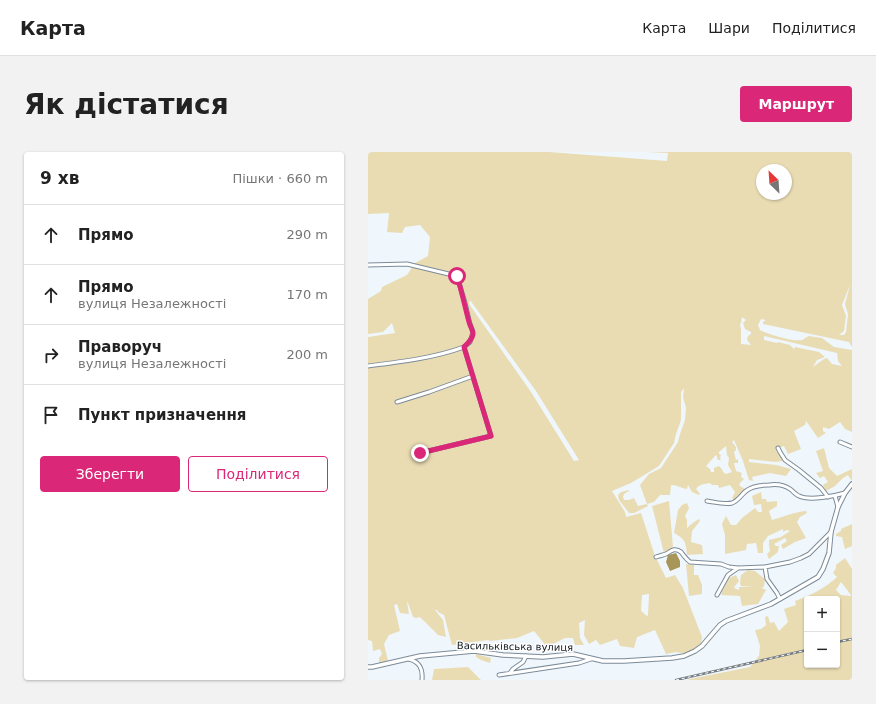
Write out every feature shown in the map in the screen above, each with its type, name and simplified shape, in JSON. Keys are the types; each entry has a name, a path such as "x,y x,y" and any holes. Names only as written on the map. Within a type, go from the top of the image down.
{"street":[{"path":"368,265 407,264 457,276 473,332 470,342 464,347 427,357 368,366"},
{"path":"420,453 491,436 464,347"},
{"path":"396,402 473,376"},
{"path":"840,442 852,447"},
{"path":"778,448 785,460 821,488 828,497"},
{"name":"Васильківська вулиця","path":"368,667 420,656 472,651 503,656 555,656 573,654 603,661 624,661 684,656 702,646 720,625 726,621 771,604 818,576 823,570 838,507 845,493 852,484"},
{"path":"707,501 734,502 746,490 754,487 769,485 782,485 788,487 803,498 821,498 845,493"},
{"path":"835,496 838,507"},
{"path":"656,557 664,555 672,550 677,550 690,562 721,564 738,568 765,567 790,562 801,558 815,548 831,532"},
{"path":"765,567 767,579 780,599"},
{"path":"718,595 728,575 738,568"},
{"path":"509,673 513,668 523,662 526,656"},
{"path":"408,658 415,661 419,665 422,680"},
{"name":"Васильківська вулиця","path":"499,675 579,663 591,659"}],"shaded area":[{"path":"368,152 549,152 667,161 668,153 647,152 852,152 852,347 849,342 763,324 766,320 761,319 758,325 760,330 782,338 803,340 808,336 822,338 834,347 852,350 852,432 845,429 840,422 829,429 823,427 823,431 826,433 818,438 806,421 805,425 794,431 801,449 788,454 784,446 781,447 783,461 775,462 749,459 749,462 776,465 791,469 786,476 770,473 752,477 753,481 749,480 734,440 732,442 736,447 734,452 736,460 738,459 738,463 734,463 736,471 742,473 741,477 744,479 739,484 744,488 744,490 734,500 732,498 735,492 730,485 719,488 718,485 712,485 710,483 702,484 697,487 696,489 700,494 699,495 692,492 688,485 687,489 671,485 670,495 660,495 654,502 647,504 640,485 649,474 661,468 678,442 685,420 686,408 683,397 684,388 681,392 681,420 674,443 659,466 631,483 612,491 625,512 626,517 641,513 655,556 666,578 675,575 683,588 702,637 701,644 686,654 676,652 666,654 655,630 637,637 634,648 620,646 617,639 600,645 596,640 589,644 584,635 585,620 579,623 580,638 584,645 575,645 573,638 565,638 547,647 534,631 517,638 452,645 444,615 435,610 443,620 446,637 438,635 420,617 413,617 407,602 409,614 400,613 397,604 394,605 400,631 389,635 384,644 388,661 379,663 379,658 382,654 380,649 373,651 372,641 368,640 368,337 395,333 392,323 383,332 368,334 368,299 381,291 382,287 407,275 415,263 428,256 430,237 420,225 405,227 402,233 387,232 389,213 368,214","holes":["850,285 845,304 848,314 846,332 844,335 839,335 844,331 846,316 842,305","470,300 536,391 579,460 574,461 531,392 469,304","742,317 746,320 743,323 745,329 751,332 747,340 751,345 741,344","764,336 837,353 838,361 842,366 832,364 827,358 813,367 817,360 825,357 819,352 795,347 794,349 790,345 764,340","726,446 727,455 729,458 728,465 732,472 726,474 719,466 714,468 714,472 711,472 706,466 716,455 717,459 721,460 721,455 719,452","649,594 647,616 641,611 642,595"]},
{"path":"824,448 829,468 837,476 852,469 852,481 848,475 835,486 826,491 823,485 828,482 824,476 820,478 816,473 823,471 816,451"},
{"path":"629,490 624,494 624,500 634,498 638,506 647,504 648,506 634,513 629,513 619,500 618,495 621,492"},
{"path":"761,492 762,499 766,499 767,502 777,501 777,506 769,511 772,520 793,513 806,511 807,513 800,517 797,522 806,538 783,549 781,545 787,541 785,538 774,544 779,546 778,552 769,559 767,554 770,551 769,540 781,537 790,531 787,530 783,532 783,529 768,536 763,543 763,553 758,553 756,543 747,544 746,550 725,554 725,535 722,524 726,516 731,525 736,525 742,518 755,508 758,512 762,512 761,504 754,505 752,496"},
{"path":"669,501 673,547 664,553 652,506"},
{"path":"687,503 689,508 685,516 687,520 687,528 699,519 700,521 692,531 691,542 702,545 703,554 687,555 684,541 681,537 674,533 678,510 682,505"},
{"path":"852,524 852,546 845,549 842,537 836,536 836,534 841,531 841,529"},
{"path":"676,553 680,561 680,567 670,571 666,562 668,555"},
{"path":"845,558 852,569 852,680 687,680 750,667 759,656 760,646 755,630 761,629 766,625 765,617 768,616 770,623 774,622 779,631 788,622 784,609 796,605 795,601 804,597 804,668 840,668 840,596 806,596 827,585 837,577 833,573 836,565","holes":["841,582 851,595 841,595 836,590"]},
{"path":"686,564 694,565 694,575 698,575 702,585 702,594 689,596"},
{"path":"748,570 755,571 765,579 764,586 762,588 757,586 766,590 758,604 742,606 740,596 721,595 729,578 736,575 739,581 734,588 739,590 739,587 756,586 741,586 741,575"},
{"path":"476,654 491,658 490,663 476,657"},
{"path":"468,667 481,680 432,680 434,669"}],"railway":[{"path":"840,641 852,639"},
{"path":"676,680 804,651"}],"route":[{"path":"420,453 491,436 464,347 470,342 473,332 457,276"}]}
